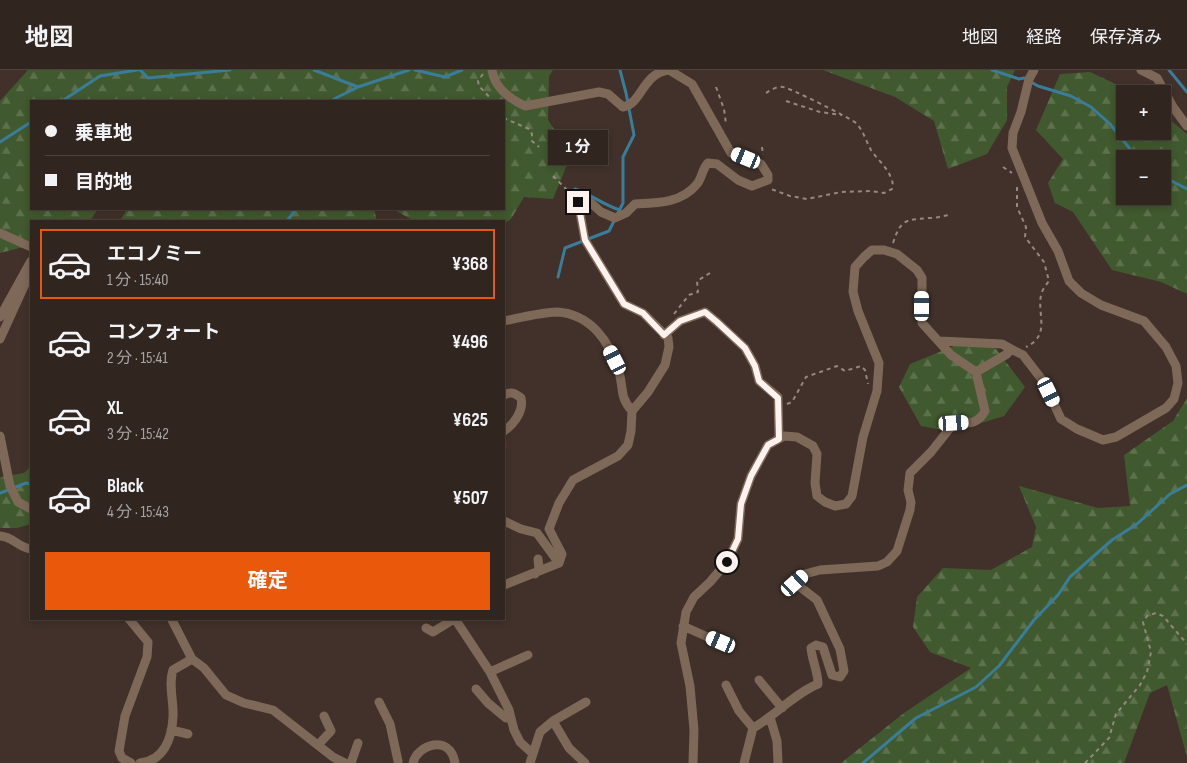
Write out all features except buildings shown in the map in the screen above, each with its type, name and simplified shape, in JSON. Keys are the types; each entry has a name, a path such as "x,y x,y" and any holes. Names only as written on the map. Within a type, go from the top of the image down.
{"street":[{"path":"492,70 493,77 500,88 525,106 599,92 608,94 623,107 629,106 634,102 652,77 660,71 668,70 692,84 730,152 761,164 765,169 768,180 752,186 738,180 717,164 708,163 698,184 681,197 664,202 635,204 626,213 615,218 601,212 589,201 583,199 578,202 585,240 624,304 643,313 668,332"},
{"path":"940,341 1002,344 1023,355 1043,381 1061,419 1077,429 1102,440 1116,437 1166,408 1174,399 1178,383 1176,366 1166,347 1144,321 1101,305 1081,293 1069,281 1058,251 1042,223 1012,148 1012,133 1029,79 1034,70"},
{"path":"1141,70 1157,78 1173,107 1187,126"},
{"path":"0,234 30,247"},
{"path":"693,763 694,730 690,686 681,643 686,612 694,597 727,562 738,539 741,504 751,476 768,445 784,436 797,437 813,446 817,454 815,483 817,496 835,506 846,504 852,496 863,437 877,392 879,364 858,311 853,292 853,278 855,267 864,257 872,250 884,250 897,254 918,270 922,278 922,323 951,355 976,372 985,411 980,419 974,422 954,423 931,452 910,473 908,490 911,502 910,510 897,552 887,562 878,566 820,570 805,574 795,583 817,600 840,649 844,671 840,678 832,675 823,647 816,645 811,648 818,672 818,684 804,691 753,728 744,763"},
{"path":"0,317 30,263"},
{"path":"0,339 30,273"},
{"path":"505,321 556,312 574,316 591,326 603,336 615,360 624,402 632,411"},
{"path":"505,585 559,563 562,554 549,529 559,503 573,480 618,456 628,445 632,411 648,392 665,365 669,347 668,332 680,321 705,312 745,348 755,366 759,381 778,398 779,439"},
{"path":"976,372 1014,351"},
{"path":"505,394 510,392 515,393 521,398 522,407 511,426 505,430"},
{"path":"0,436 10,486 18,502 30,508"},
{"path":"505,521 521,529 537,533 559,563"},
{"path":"0,536 9,537 21,548 30,549"},
{"path":"535,574 539,569 538,559"},
{"path":"129,620 148,642 148,657 125,716 119,751 121,760 131,763"},
{"path":"172,620 192,659 204,668 226,695 244,703 273,710 333,757 346,763"},
{"path":"426,628 433,632 452,620"},
{"path":"455,620 490,672 509,710 514,730 520,742 532,752"},
{"path":"683,626 721,642"},
{"path":"490,672 528,655"},
{"path":"140,763 149,762 162,754 170,734 174,716 170,679 173,670 192,659"},
{"path":"759,680 782,708"},
{"path":"726,685 738,711 753,728"},
{"path":"476,688 488,703 506,718 511,718"},
{"path":"379,702 390,724 397,762"},
{"path":"530,763 540,732 553,721 586,702"},
{"path":"318,745 331,731 324,716"},
{"path":"770,717 777,741 778,763"},
{"path":"553,721 569,748 585,763"},
{"path":"170,734 188,734"},
{"path":"170,734 179,741"},
{"path":"351,763 358,744"},
{"path":"413,763 415,756 438,744 444,745 449,749 454,756 455,763"}],"path":[{"path":"486,70 478,81 479,86 492,100"},
{"path":"757,184 790,196 807,198 842,192 870,191 884,194 892,189 893,182 856,123 843,114 783,86 766,93"},
{"path":"716,87 724,109 726,125 722,137"},
{"path":"786,101 820,112 837,115 843,114"},
{"path":"505,118 529,128 532,134 532,141 539,147"},
{"path":"1003,167 1017,176"},
{"path":"553,176 567,190 583,199"},
{"path":"1014,351 1032,345 1042,330 1041,294 1049,281 1044,262 1025,237 1026,227 1017,206 1017,184"},
{"path":"890,252 897,231 902,224 913,218 949,215"},
{"path":"668,332 671,318 689,295 698,292 697,281 710,273"},
{"path":"778,407 792,402 806,377 837,366 845,371 861,366 865,370 869,393 875,398"},
{"path":"1085,763 1109,738 1116,714 1140,685 1147,672 1151,652 1143,622 1147,616 1156,613 1163,616 1187,644"}],"green space":[{"path":"28,70 553,70 549,76 548,120 571,155 553,199 524,197 511,219 505,222 505,220 412,220 395,210 505,210 505,100 30,100 30,210 97,210 91,220 30,220 30,245 0,253 0,101"},
{"path":"823,70 1015,70 1007,87 1007,120 987,154 948,169 934,121 895,97"},
{"path":"1090,72 1118,85 1116,85 1116,140 1171,140 1171,121 1187,134 1187,294 1161,282 1112,270 1073,212 1055,203 1048,183 1063,159 1036,130 1060,74"},
{"path":"126,210 374,210 377,220 121,220"},
{"path":"971,339 996,349 1025,387 1004,416 952,432 921,426 899,387 910,364"},
{"path":"1187,398 1187,757 1167,685 1150,693 1124,763 841,763 904,713 971,668 930,652 913,627 917,597 943,568 991,570 1032,547 1036,527 1019,486 1098,508 1130,506 1124,455 1173,421"},
{"path":"30,467 30,524 17,528 0,528 0,477 24,473"}],"waterway":[{"path":"64,100 100,76 137,70"},
{"path":"140,70 148,78 230,70"},
{"path":"314,70 358,87 409,70"},
{"path":"415,70 445,77 462,70"},
{"path":"618,213 623,203 623,157 634,135 620,70"},
{"path":"992,70 1019,79 1024,78 1038,86 1071,96 1091,107 1110,124 1131,150"},
{"path":"1169,70 1187,92"},
{"path":"334,100 358,87"},
{"path":"0,142 30,123"},
{"path":"1171,181 1187,189"},
{"path":"575,189 620,210"},
{"path":"288,220 295,210"},
{"path":"558,277 565,248 609,231 615,219"},
{"path":"0,493 26,483 30,484"},
{"path":"863,763 916,718 976,687 999,666 1034,620 1058,595 1070,577 1112,540 1137,524 1170,494 1187,485"}],"route":[{"path":"578,202 585,240 624,304 643,313 664,335 680,321 705,312 745,348 755,366 759,381 778,398 779,439 768,445 751,476 741,504 738,539 727,562"}]}
